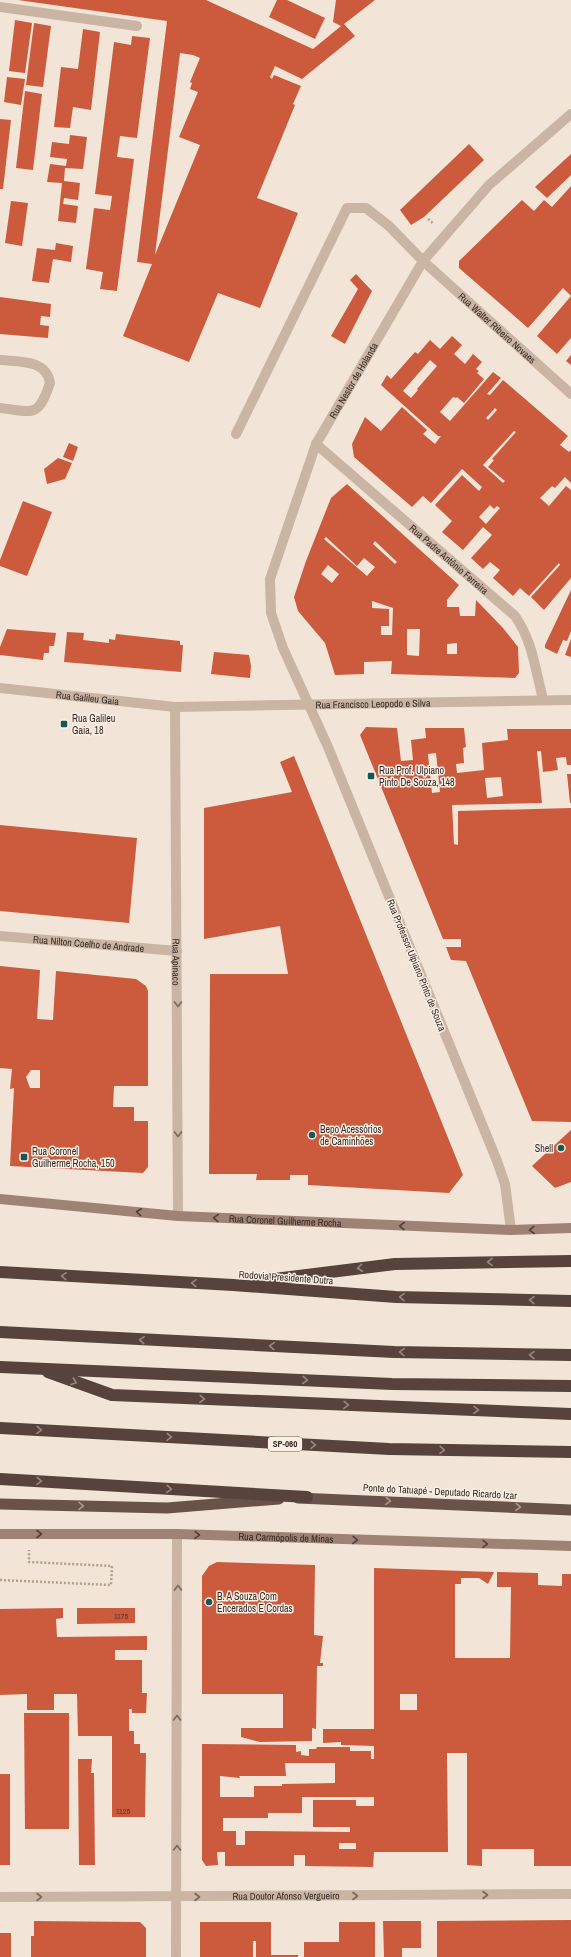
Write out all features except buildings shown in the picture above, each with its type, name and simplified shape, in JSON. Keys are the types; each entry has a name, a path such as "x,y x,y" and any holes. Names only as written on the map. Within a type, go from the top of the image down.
{"highway":[{"path":"233,1285 395,1264 571,1261"},
{"name":"Rodovia Presidente Dutra","path":"0,1272 233,1285 396,1297 571,1301"},
{"path":"0,1332 394,1352 571,1355"},
{"path":"0,1367 392,1384 571,1386"},
{"path":"38,1369 112,1395 566,1414"},
{"name":"SP-060","path":"0,1428 389,1449 571,1452"},
{"path":"0,1479 307,1497"},
{"name":"Ponte do Tatuapé - Deputado Ricardo Izar","path":"0,1504 167,1508 307,1497 571,1510"}],"main road":[{"name":"Rua Coronel Guilherme Rocha","path":"0,1199 178,1216 511,1230 571,1228"},
{"name":"Rua Carmópolis de Minas","path":"0,1534 178,1534 571,1546"}],"street":[{"path":"0,7 137,26"},
{"name":"Rua Nestor de Holanda","path":"307,704 283,648 271,613 270,579 316,444 423,261 489,185 571,114"},
{"name":"Rua Walter Ribeiro Novaes","path":"236,434 347,208 366,208 389,226 423,261 571,394"},
{"path":"0,360 38,364 46,372 50,383 43,403 38,408 29,412 0,408"},
{"name":"Rua Padre Antônio Ferreira","path":"316,444 515,616 524,628 532,647 543,699"},
{"name":"Rua Galileu Gaia","path":"0,688 175,707"},
{"name":"Rua Francisco Leopodo e Silva","path":"175,707 543,699 571,700"},
{"name":"Rua Professor Ulpiano Pinto de Souza","path":"307,704 328,747 497,1161 505,1184 511,1230"},
{"name":"Rua Apinaco","path":"175,707 178,1216"},
{"name":"Rua Nílton Coelho de Andrade","path":"0,936 177,951"},
{"path":"176,1957 178,1534"},
{"name":"Rua Doutor Afonso Vergueiro","path":"0,1897 571,1894"}],"path":[{"path":"0,1580 111,1585 112,1566 29,1562"}],"place":[{"name":"Rua Galileu Gaia, 18","path":"64,724"},
{"name":"Rua Prof. Ulpiano Pinto De Souza, 148","path":"371,776"},
{"name":"Bepo Acessórios de Caminhões","path":"312,1135"},
{"name":"Shell","path":"561,1148"},
{"name":"Rua Coronel Guilherme Rocha, 150","path":"24,1157"},
{"name":"B. A Souza Com Encerados E Cordas","path":"209,1602"}]}
